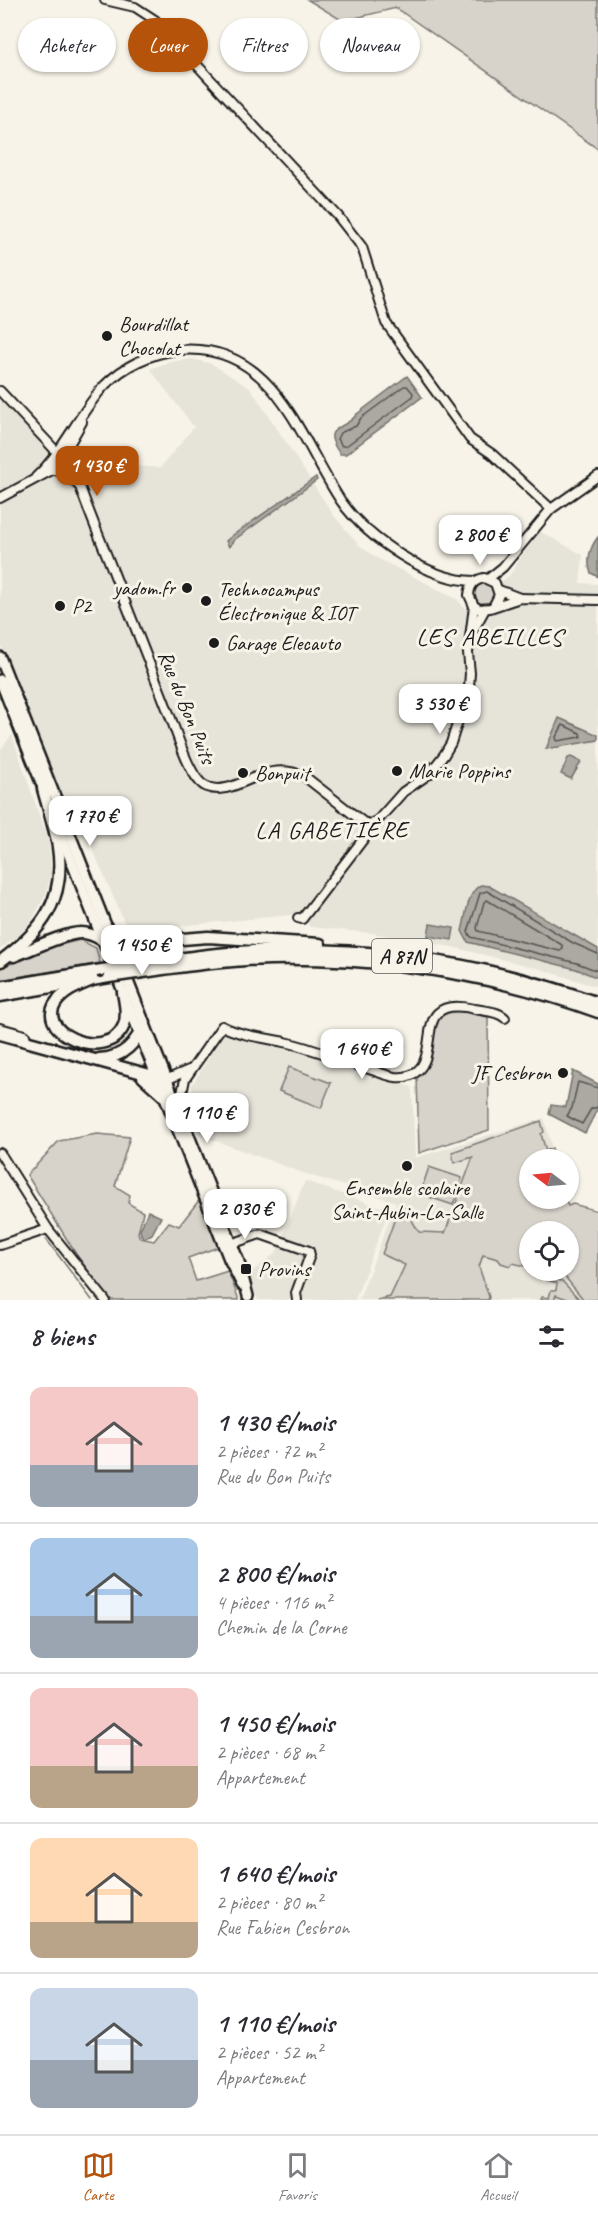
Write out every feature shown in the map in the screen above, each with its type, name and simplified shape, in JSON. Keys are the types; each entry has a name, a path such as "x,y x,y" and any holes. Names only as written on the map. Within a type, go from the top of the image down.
{"highway":[{"path":"1,961 30,939 46,916 55,894 59,857 43,789"},
{"path":"1,961 81,933 131,943 208,937 248,938 326,944 353,951"},
{"path":"107,939 118,952"},
{"name":"A 87N","path":"0,996 201,955 274,950 353,951 413,957 487,971 562,990 598,1003"},
{"name":"A 87N","path":"141,968 268,959 350,960 466,976 560,998 598,1012"},
{"path":"95,977 63,995 54,1006 53,1014 62,1033 78,1041 90,1043 115,1038 125,1023 123,993"},
{"name":"A 87N","path":"0,987 95,977"},
{"path":"90,1059 106,1059 118,1055 132,1045 140,1035 145,1022"},
{"path":"0,1034 165,1081"},
{"path":"123,1068 145,1078 163,1095"}],"main road":[{"path":"0,657 6,686 43,789 107,939"},
{"path":"6,686 107,939 123,993 140,1035 178,1108 241,1268 248,1298"},
{"path":"118,952 165,1081 163,1095 229,1260 248,1298"}],"street":[{"path":"105,0 135,7 155,20 337,215 362,247 386,322 470,439 492,454 551,509"},
{"path":"52,470 97,396 115,376 135,363 160,353 197,350 234,359 247,366 273,388 335,491 365,529 395,552 444,575 465,581 494,584 520,598"},
{"name":"Rue du Bon Puits","path":"0,390 74,469 193,773 200,783 208,788 227,788 276,770 295,772 304,776 363,822 370,824"},
{"path":"36,477 60,454"},
{"path":"0,498 36,477 57,469 67,474 79,486"},
{"path":"494,605 497,600 494,584 503,567 551,509 598,476"},
{"path":"297,918 302,919 318,900 368,833 370,824 378,820 403,792 429,774 451,743 469,687 468,653 474,606 469,595 444,575"},
{"path":"469,595 471,585 475,581"},
{"path":"471,633 485,609 520,598 598,600"},
{"path":"474,606 485,609"},
{"path":"178,1108 185,1079 222,1026 299,1046 387,1075 403,1077 417,1072 423,1065 427,1056 431,1025 438,1014 446,1008 460,1005 499,1013 505,1018"},
{"path":"0,1028 25,1035 27,1042"},
{"path":"165,1081 192,1067"},
{"path":"165,1081 178,1084 185,1079"},
{"path":"0,1152 48,1229 105,1300"},
{"path":"0,1245 48,1229"},
{"path":"231,1244 260,1234 309,1251 310,1255 296,1293 297,1300"}],"shaded area":[{"path":"308,0 598,0 598,149 420,25 420,18 410,18 396,8 355,18 338,18"},
{"path":"192,359 212,364 251,389 334,516 358,544 375,557 457,599 465,609 509,576 539,531 583,555 580,583 598,584 598,987 537,968 452,947 371,933 310,927 301,914 128,931 81,822 71,825 0,643 0,394 60,459 160,468 194,427 150,369 169,362"},
{"path":"484,584 491,587 494,594 491,601 484,604 477,601 474,594 477,587"},
{"path":"12,735 49,844 51,874 46,894 31,922 18,936 0,949 0,750"},
{"path":"80,940 96,948 100,963 0,980 0,968 56,946"},
{"path":"461,1011 488,1017 489,1130 419,1153 417,1076 428,1063 432,1028 440,1016 445,1012"},
{"name":"Ensemble scolaire Saint-Aubin-La-Salle","path":"224,1033 326,1059 412,1087 415,1158 544,1118 552,1149 519,1149 519,1209 554,1209 542,1221 519,1221 519,1281 572,1281 594,1300 359,1300 396,1202 303,1173 200,1135 192,1117 192,1085"},
{"path":"289,1067 331,1083 321,1108 279,1091"},
{"path":"541,1121 544,1132 541,1134 545,1149 519,1149 519,1209 579,1209 579,1206 598,1211 598,1300 584,1300 568,1281 579,1281 579,1221 519,1221 519,1264 513,1263 510,1266 501,1263 498,1259 483,1255 479,1267 488,1300 377,1300 390,1297 405,1265 382,1254 401,1202 419,1232 445,1233 473,1157 454,1163 452,1152"},
{"path":"97,1134 130,1137 115,1186 130,1195 128,1203 143,1212 138,1233 140,1238 154,1241 169,1222 179,1226 200,1199 221,1246 188,1258 196,1281 228,1271 239,1300 110,1300 76,1254 27,1175 59,1141"},
{"path":"429,1167 462,1178 453,1205 420,1194"},
{"path":"305,1181 389,1210 355,1300 258,1300 248,1275 276,1253"},
{"path":"550,1281 562,1281 580,1300 570,1300 556,1295 554,1300 541,1300 542,1297 549,1298 551,1290 556,1290 557,1283"}],"water":[{"path":"407,376 422,397 346,454 340,454 332,437 336,429"},
{"path":"316,477 317,480 234,540 229,547 226,541 233,535"},
{"path":"598,537 598,577 591,573 589,559"},
{"path":"559,718 598,735 598,740 546,749"},
{"path":"571,757 581,762 571,779 561,774 568,758"},
{"path":"481,885 489,886 598,949 598,978 576,969 468,942 462,931 466,912 470,898 476,888"},
{"path":"430,924 454,928 452,940 428,936"},
{"path":"573,1071 598,1084 598,1108 585,1133 549,1114 551,1105 566,1107"},
{"path":"148,1211 161,1217 152,1234 145,1238 141,1235 140,1230"}],"waterway":[{"path":"46,1239 92,1300"}],"place":[{"name":"Bourdillat Chocolat","path":"107,336"},
{"name":"yadom.fr","path":"187,588"},
{"name":"Technocampus Électronique & IOT","path":"206,601"},
{"name":"P2","path":"60,606"},
{"name":"Garage Elecauto","path":"214,643"},
{"name":"Marie Poppins","path":"397,771"},
{"name":"Bonpuit","path":"243,773"},
{"name":"JF Cesbron","path":"563,1073"},
{"name":"Ensemble scolaire Saint-Aubin-La-Salle","path":"407,1166"},
{"name":"Provins","path":"246,1269"}],"district":[{"name":"LES ABEILLES","path":"490,637"},
{"name":"LA GABETIÈRE","path":"332,830"}]}
